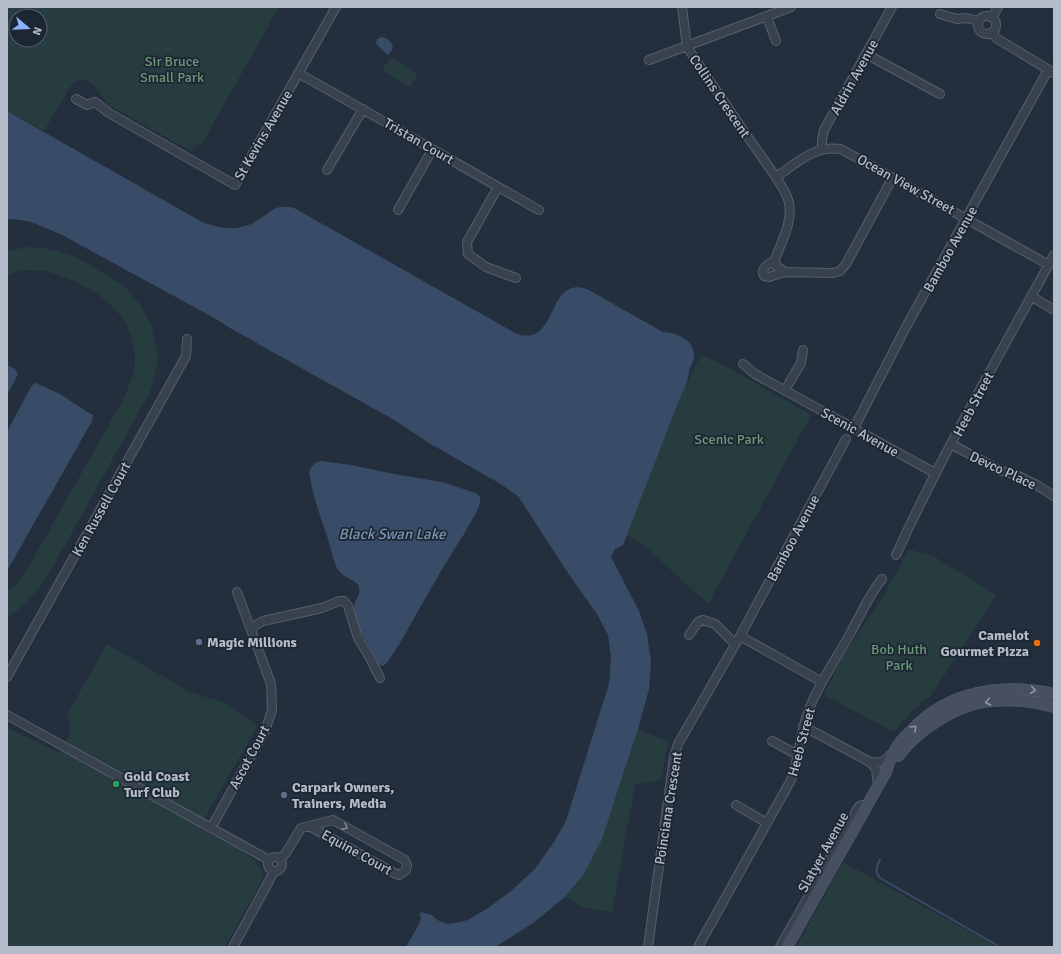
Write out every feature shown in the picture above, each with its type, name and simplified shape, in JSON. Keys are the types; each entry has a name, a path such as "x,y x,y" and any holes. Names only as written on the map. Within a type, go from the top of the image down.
{"main road":[{"name":"Slatyer Avenue","path":"886,772 894,751 902,740 924,718 948,702 988,690 1031,689 1054,694"},
{"name":"Slatyer Avenue","path":"787,947 878,785 905,747 929,727 948,715 969,706 991,700 1007,700 1054,707"}],"street":[{"name":"St Kevins Avenue","path":"76,99 87,105 95,102 109,113 235,185 336,7"},
{"name":"Collins Crescent","path":"682,7 687,47 786,193 790,213 788,223 775,260 764,268 764,276 771,277 785,272 833,273 840,271 846,264 893,177"},
{"path":"649,60 791,7"},
{"name":"Aldrin Avenue","path":"822,149 824,130 892,7"},
{"path":"992,18 998,7"},
{"path":"940,14 957,19 966,18 980,21"},
{"path":"766,17 776,41"},
{"path":"984,17 992,18 996,25 994,30 986,34 982,32 979,26 980,21 984,17"},
{"path":"992,32 996,38 1051,72"},
{"path":"866,54 940,94"},
{"name":"Bamboo Avenue","path":"854,428 906,327 1051,72"},
{"name":"Tristan Court","path":"298,73 539,210"},
{"path":"327,170 363,109"},
{"name":"Ocean View Street","path":"822,149 832,148 841,150 893,177 1049,265"},
{"path":"776,178 806,157 822,149"},
{"path":"398,210 432,150"},
{"path":"498,186 467,242 468,254 486,266 516,278"},
{"name":"Heeb Street","path":"896,554 935,473 1054,255"},
{"path":"775,260 777,268 785,272"},
{"path":"1031,296 1054,310"},
{"name":"Ken Russell Court","path":"7,677 186,356 187,339"},
{"path":"785,390 800,363 803,350"},
{"name":"Scenic Avenue","path":"743,364 755,374 935,473"},
{"name":"Bamboo Avenue","path":"740,636 846,439"},
{"name":"Devco Place","path":"951,444 1001,470 1034,484 1054,496"},
{"name":"Heeb Street","path":"698,947 791,780 804,726 812,701 865,604 882,579"},
{"name":"Ascot Court","path":"211,828 265,731 272,710 271,684 238,592"},
{"path":"250,628 263,620 322,608 338,601 344,601 348,606 358,638 370,656 380,678"},
{"path":"689,635 698,622 702,620 715,624 735,644"},
{"path":"740,636 822,682"},
{"name":"Poinciana Crescent","path":"648,947 674,757 684,732 740,636"},
{"path":"7,715 268,860"},
{"path":"804,726 870,762 876,769 878,785"},
{"path":"772,741 798,755"},
{"path":"870,762 879,763 887,759 894,751"},
{"path":"736,805 767,823"},
{"path":"780,947 857,809 862,805 866,807"},
{"name":"Equine Court","path":"280,859 286,853 301,828 309,826 333,820 405,860 407,865 406,870 399,875 394,873 309,826"},
{"path":"268,860 273,856 280,859 282,863 280,868 277,870 272,870"},
{"path":"232,947 272,875 272,870 268,865 268,860"}],"green space":[{"name":"Sir Bruce Small Park","path":"7,7 279,7 203,142 194,148 192,152 109,105 93,85 88,81 81,80 75,82 70,87 44,131 7,111"},
{"path":"391,57 418,74 410,87 382,70"},
{"path":"25,247 43,248 74,256 124,286 140,304 151,324 158,356 150,392 46,579 29,600 7,617 7,591 16,584 28,568 124,398 133,373 135,361 132,340 125,322 115,309 94,292 69,279 43,271 25,270 7,275 7,252"},
{"name":"Scenic Park","path":"701,354 729,368 811,415 708,604 646,547 627,535 682,393"},
{"name":"Bob Huth Park","path":"909,549 935,557 996,595 933,693 911,712 894,732 824,695 843,656 884,595"},
{"name":"Gold Coast Turf Club","path":"107,644 190,692 225,703 258,725 199,828 214,837 224,840 246,854 259,865 263,871 264,877 225,947 7,947 7,728 60,753 70,734 68,713"},
{"path":"638,729 668,742 661,780 635,785 612,912 584,908 565,897 584,874 618,792"},
{"path":"843,862 997,947 796,947"}],"water":[{"path":"382,37 389,41 393,48 388,55 376,43 377,39"},
{"path":"7,111 202,222 223,228 237,228 251,224 274,209 282,207 294,208 517,334 530,335 540,330 547,322 558,301 565,292 574,287 587,289 663,332 679,335 691,344 694,357 686,385 623,545 615,549 611,557 639,611 647,634 651,662 649,689 638,729 602,839 584,874 565,897 533,923 500,944 494,947 406,947 420,922 421,917 419,915 421,912 432,915 437,920 450,924 468,920 488,908 511,891 534,870 554,842 566,821 609,684 611,657 608,635 597,614 568,573 518,496 499,483 429,443 396,421 216,319 62,235 42,226 22,220 7,219"},
{"path":"7,365 15,369 18,374 7,395"},
{"path":"36,383 60,394 93,415 92,421 7,571 7,432 32,385"},
{"name":"Black Swan Lake","path":"321,461 442,482 476,493 480,497 480,503 477,511 464,534 442,569 400,643 383,666 378,664 357,623 354,605 359,594 358,585 339,572 334,562 317,506 309,472 314,465"}],"waterway":[{"path":"880,860 877,869 877,874 880,878 1000,947"}],"place":[{"name":"Magic Millions","path":"199,642"},
{"name":"Camelot Gourmet Pizza","path":"1037,643"},
{"name":"Gold Coast Turf Club","path":"116,784"},
{"name":"Carpark Owners, Trainers, Media","path":"284,795"}]}
